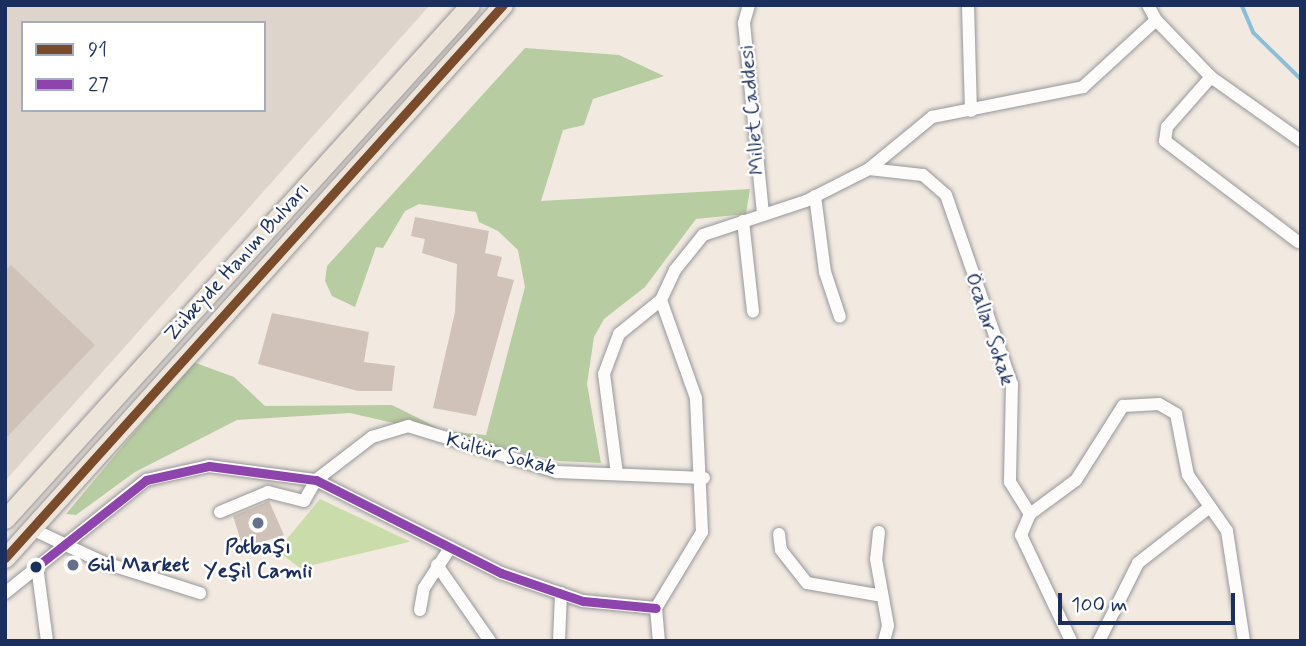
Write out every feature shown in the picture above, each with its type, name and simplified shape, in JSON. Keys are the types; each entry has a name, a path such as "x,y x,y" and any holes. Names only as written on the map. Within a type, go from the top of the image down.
{"highway":[{"name":"Zübeyde Hanım Bulvarı","path":"5,519 470,5"},
{"name":"Zübeyde Hanım Bulvarı","path":"5,558 503,5"}],"street":[{"name":"Millet Caddesi","path":"749,5 744,23 762,215"},
{"path":"968,5 971,111"},
{"path":"1147,5 1156,20 1210,78 1301,141"},
{"path":"617,474 604,374 619,334 661,300 703,235 815,196 869,169 932,117 1083,87 1156,20"},
{"path":"1210,78 1167,127 1165,141 1298,242"},
{"name":"Öcallar Sokak","path":"869,169 923,175 946,195 1012,384 1010,482 1030,514"},
{"path":"815,196 825,271 840,317"},
{"path":"743,221 752,312"},
{"path":"659,641 656,608 702,532 704,478 696,397 661,300"},
{"path":"1071,641 1021,535 1030,514 1076,480 1123,406 1159,404 1176,414 1188,475 1227,531 1236,565 1244,641"},
{"name":"Kültür Sokak","path":"220,512 268,492 304,501 316,480 372,437 408,426 557,471 704,478"},
{"path":"5,593 146,480 188,467 316,480 450,548 561,593 656,608"},
{"path":"1099,641 1138,563 1210,507"},
{"path":"32,529 66,546 200,593"},
{"path":"879,532 877,595 888,625 884,641"},
{"path":"779,534 780,550 807,583 877,595"},
{"path":"420,610 437,565 450,548"},
{"path":"437,565 490,641"},
{"path":"37,566 47,641"},
{"path":"559,641 561,593"}],"shaded area":[{"path":"5,5 430,5 5,481"}],"green space":[{"path":"525,48 619,55 664,76 593,99 584,125 563,130 541,201 750,189 746,214 696,219 645,287 604,319 594,337 587,384 601,463 559,461 350,413 237,420 135,472 76,515 66,514 193,362 234,377 265,406 392,405 444,431 486,435 525,287 518,250 498,231 479,222 476,212 419,204 405,211 383,248 376,247 355,307 332,296 325,281 327,266"},
{"path":"320,499 409,542 300,568 277,551"}],"building":[{"path":"415,217 489,231 485,253 502,257 497,276 514,280 476,416 433,408 455,312 457,264 422,253 425,239 411,236"},
{"path":"11,265 95,345 5,439 5,271"},
{"path":"272,313 369,332 364,362 395,366 392,391 358,391 258,364"},
{"name":"Potbaşı Yeşil Camii","path":"269,501 284,535 243,548 233,516"}],"waterway":[{"path":"1242,5 1254,33 1301,79"}],"transit line":[{"name":"91","path":"5,558 503,5"},
{"name":"27","path":"36,567 146,480 209,466 316,480 501,573 583,601 656,608"}],"place":[{"name":"Potbaşı Yeşil Camii","path":"258,523"},
{"name":"Gül Market","path":"73,565"}]}
